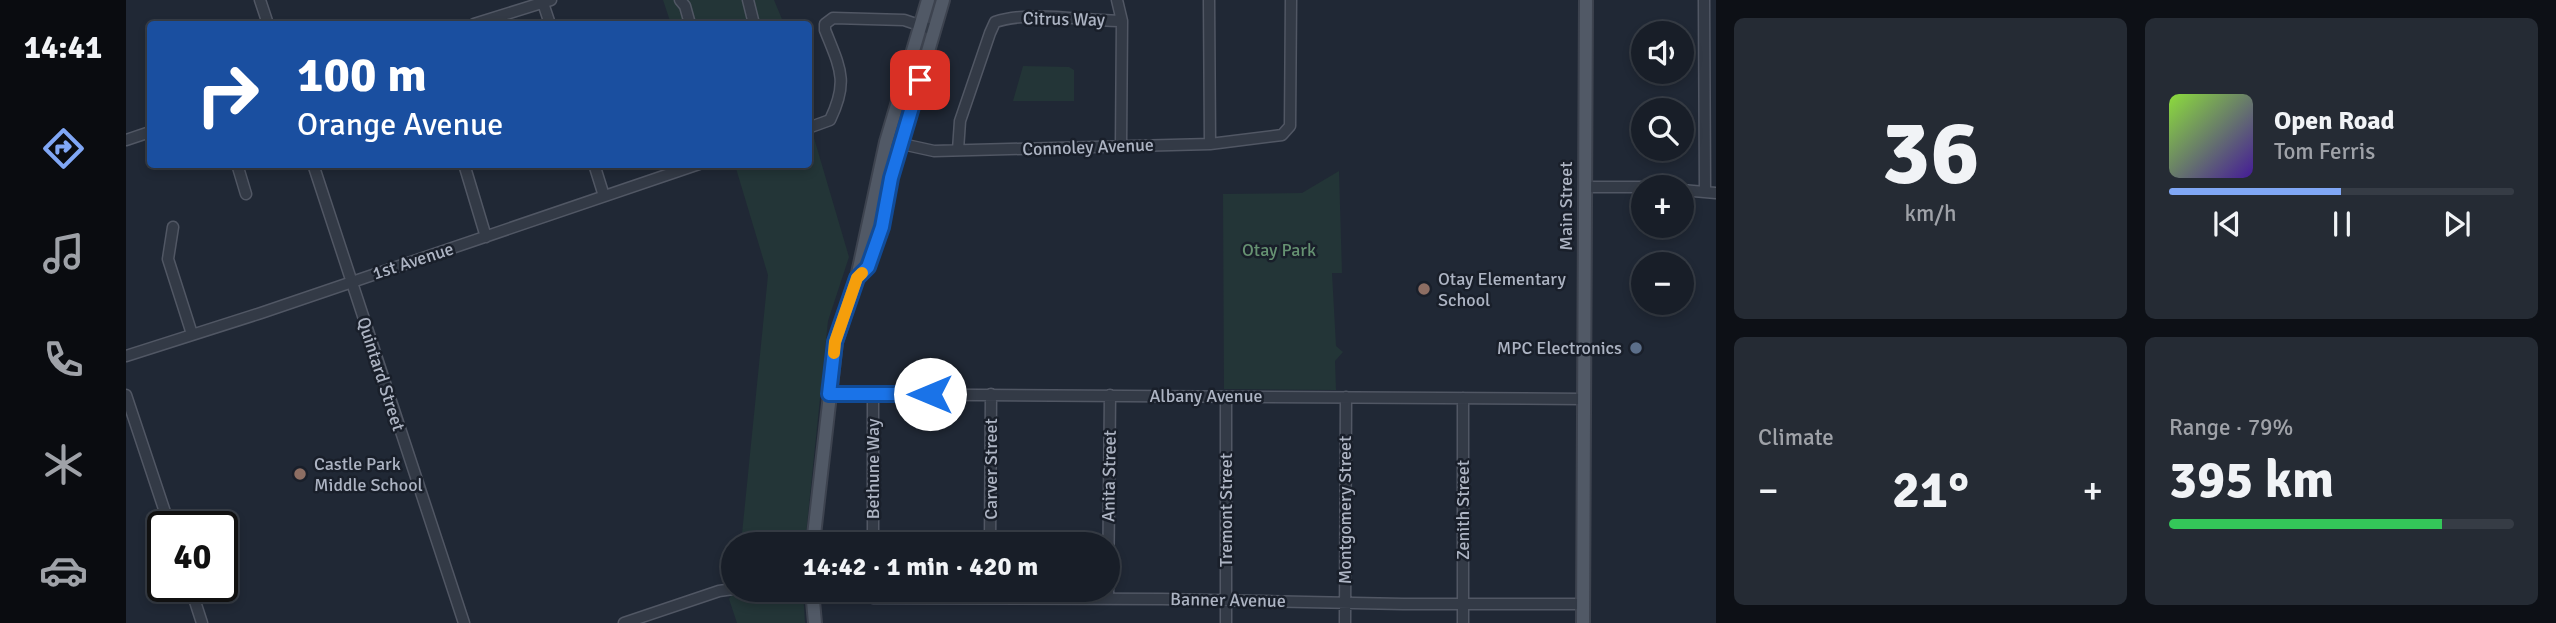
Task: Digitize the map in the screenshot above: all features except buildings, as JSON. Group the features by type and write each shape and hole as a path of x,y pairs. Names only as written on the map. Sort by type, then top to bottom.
{"main road":[{"path":"814,532 835,342 857,278 887,139 928,0"},
{"path":"857,278 868,267 882,227 891,178 943,0"},
{"name":"Main Street","path":"1583,623 1586,0"},
{"path":"887,139 902,144"},
{"path":"813,602 815,623"}],"street":[{"path":"260,0 267,21"},
{"path":"680,0 685,6 689,21"},
{"path":"748,0 753,21"},
{"path":"1117,0 1122,21 1122,146"},
{"path":"1209,0 1210,144"},
{"name":"Connoley Avenue","path":"902,144 934,151 1210,144 1276,136 1287,132 1290,126 1291,0"},
{"path":"1703,0 1704,192"},
{"path":"484,21 547,1 550,21"},
{"name":"Citrus Way","path":"958,150 960,121 995,22 1032,17 1122,21"},
{"path":"812,127 830,120 839,104 841,73 825,24 833,18 904,20 934,30"},
{"path":"127,137 147,133"},
{"path":"238,168 246,194"},
{"name":"Quintard Street","path":"314,168 464,623"},
{"path":"465,168 486,237"},
{"path":"595,168 604,197"},
{"name":"1st Avenue","path":"126,356 687,168"},
{"path":"1584,187 1631,187"},
{"path":"1694,191 1716,193"},
{"path":"173,226 168,259 192,334"},
{"name":"Albany Avenue","path":"829,394 1583,399"},
{"name":"Bethune Way","path":"873,394 873,532"},
{"name":"Carver Street","path":"990,532 991,394"},
{"path":"126,395 165,511"},
{"name":"Anita Street","path":"1109,532 1110,395"},
{"name":"Tremont Street","path":"1226,397 1226,623"},
{"name":"Montgomery Street","path":"1345,623 1346,397"},
{"name":"Zenith Street","path":"1463,398 1463,623"},
{"path":"624,623 721,591"},
{"name":"Banner Avenue","path":"1120,599 1583,604"},
{"path":"195,602 202,623"}],"green space":[{"path":"663,0 774,0 783,21 670,21"},
{"path":"1023,66 1069,67 1074,70 1074,101 1013,101"},
{"path":"812,131 849,257 828,321 806,532 742,532 768,275 736,168 812,168"},
{"name":"Otay Park","path":"1339,171 1342,273 1332,273 1336,346 1343,352 1335,361 1336,390 1224,389 1223,194 1302,193"},
{"path":"730,602 804,602 805,623 737,623"}],"slow traffic":[{"path":"834,353 835,342 857,278 862,273"}],"place":[{"name":"Otay Elementary School","path":"1424,289"},
{"name":"MPC Electronics","path":"1636,348"},
{"name":"Castle Park Middle School","path":"300,474"}],"route":[{"path":"920,80 891,178 882,227 868,267 857,278 835,342 829,394 930,394"}]}
